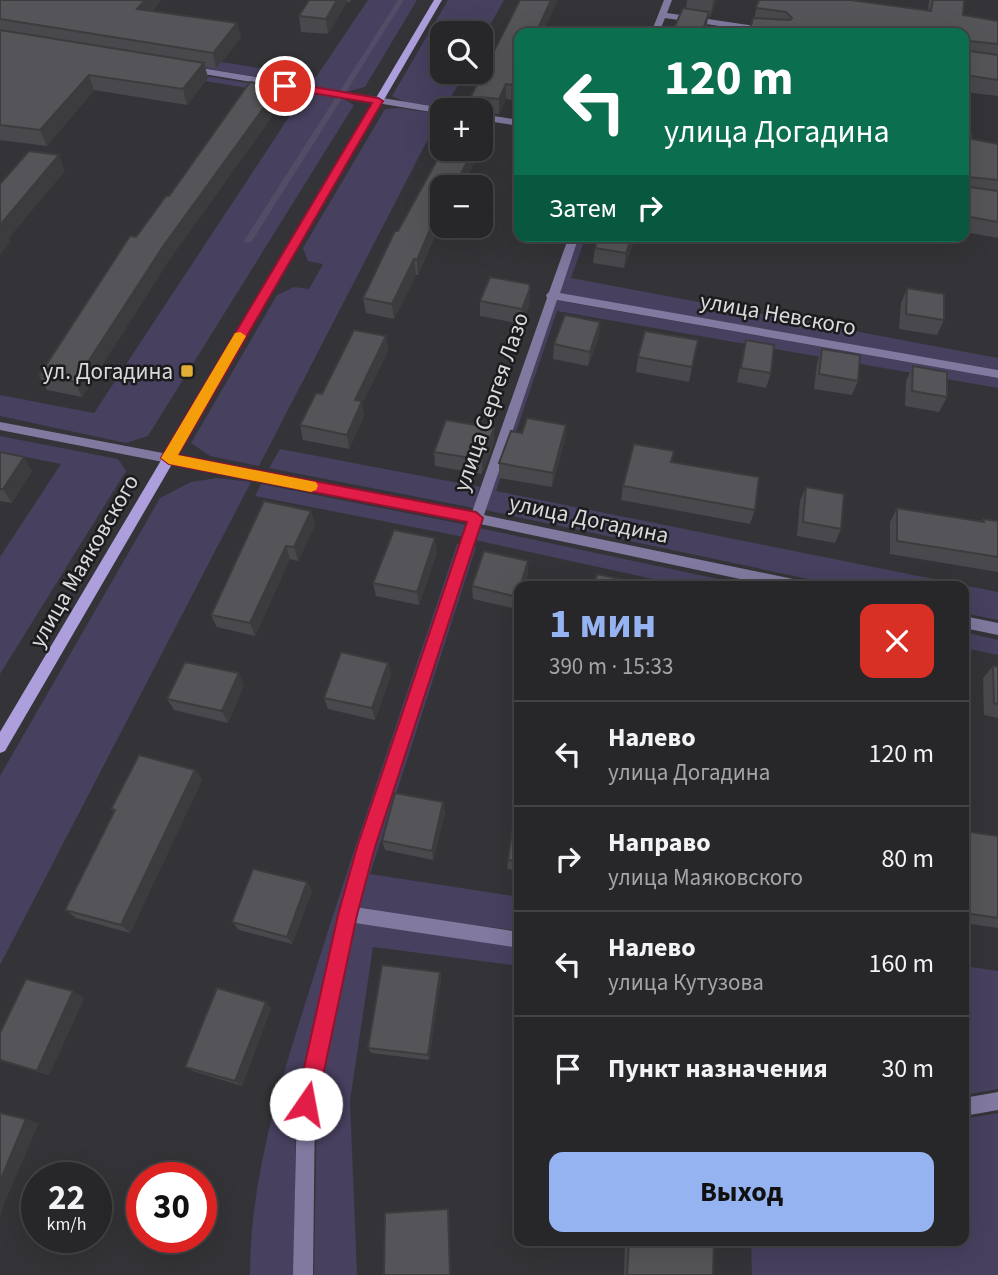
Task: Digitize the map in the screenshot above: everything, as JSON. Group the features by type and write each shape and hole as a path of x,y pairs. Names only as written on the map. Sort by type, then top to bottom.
{"main road":[{"name":"улица Маяковского","path":"0,746 438,0"}],"street":[{"path":"656,28 668,0"},
{"path":"662,15 749,28"},
{"path":"175,67 430,109"},
{"path":"493,119 514,122"},
{"name":"улица Сергея Лазо","path":"303,1275 306,1104 348,915 366,847 551,295 572,242"},
{"name":"улица Невского","path":"551,295 998,374"},
{"name":"улица Догадина","path":"0,426 476,518 774,581"},
{"path":"969,623 998,629"},
{"path":"348,915 514,939"},
{"path":"969,1106 998,1101"}],"shaded area":[{"path":"368,0 417,0 365,87 346,92 0,33 0,27 316,77"},
{"path":"448,0 504,0 492,21 436,21"},
{"path":"430,31 430,84 458,84 451,98 430,98 430,106 405,102 392,96"},
{"path":"0,43 342,98 354,105 148,436 126,443 0,416 0,395 94,413 302,97 0,47"},
{"path":"385,109 430,112 430,135 259,466 210,456 191,443 277,295 294,287 309,289 323,264 308,261 303,248"},
{"path":"577,242 584,242 571,278 998,358 998,370 558,293"},
{"path":"555,300 998,378 998,388 557,311 496,491 943,581 818,581 485,510"},
{"path":"0,436 118,459 126,471 0,674 0,557 61,464 0,452"},
{"path":"280,449 480,487 474,508 269,468"},
{"path":"217,478 251,482 0,965 0,776 160,498 191,482"},
{"path":"261,484 467,525 464,537 255,496"},
{"path":"479,528 728,581 662,581 475,540"},
{"path":"457,544 461,544 341,912 296,1103 294,1275 250,1275 256,1193 284,1074 320,956"},
{"path":"473,547 476,547 370,874 514,896 514,930 358,910"},
{"path":"969,586 998,592 998,620 969,614"},
{"path":"969,633 998,640 998,655 969,649"},
{"path":"355,923 514,946 514,965 373,947 350,1101 357,1275 314,1275 317,1104"},
{"path":"969,967 998,971 998,1089 969,1094"},
{"path":"998,1113 998,1275 752,1275 751,1246 969,1246 969,1118"}],"building":[{"path":"0,0 145,0 137,9 237,23 213,53 0,19"},
{"path":"309,0 337,0 326,19 299,16"},
{"path":"520,0 551,0 538,28 514,28 512,85 506,84 499,99 470,98 477,84 493,84 493,53"},
{"path":"759,0 850,0 931,11 933,0 964,0 963,15 998,21 998,44 969,41 969,28 750,28 753,18 792,18 786,12 756,8"},
{"path":"683,8 709,12 704,28 674,28"},
{"path":"0,30 204,63 183,89 89,75 40,130 0,125"},
{"path":"969,46 970,51 998,55 998,80 969,76"},
{"path":"250,82 278,87 164,245 75,382 39,376 130,236 136,237 166,196 169,196"},
{"path":"969,135 972,135 972,139 998,144 998,180 969,177"},
{"path":"29,151 59,155 0,225 0,184"},
{"path":"436,161 468,161 460,175 430,175 430,229 417,260 414,259 392,304 363,298 395,231 398,231"},
{"path":"969,177 970,187 998,191 998,222 969,217"},
{"path":"597,242 630,242 626,253 595,248"},
{"path":"490,277 529,284 522,309 480,301"},
{"path":"907,288 944,294 944,320 906,314"},
{"path":"565,315 600,322 590,352 554,344"},
{"path":"354,330 386,336 355,400 362,401 347,435 300,425 316,393 322,394"},
{"path":"645,331 698,340 692,367 638,357"},
{"path":"746,340 774,345 771,373 741,368"},
{"path":"822,349 860,355 858,381 819,374"},
{"path":"913,366 947,372 947,397 912,391"},
{"path":"527,418 566,425 553,473 499,463 511,431 522,433"},
{"path":"446,420 494,428 482,460 434,452"},
{"path":"634,444 674,451 671,462 759,477 755,510 623,486"},
{"path":"0,452 24,457 3,489 0,489"},
{"path":"806,487 844,494 841,529 803,522"},
{"path":"264,501 311,511 294,547 286,546 250,623 211,615"},
{"path":"897,508 984,522 983,519 998,521 998,557 897,541"},
{"path":"394,530 435,538 417,592 373,583"},
{"path":"484,551 528,561 522,581 514,581 514,596 472,586"},
{"path":"597,574 629,581 595,581"},
{"path":"341,652 388,663 372,708 324,698"},
{"path":"185,662 239,673 222,711 167,699"},
{"path":"993,666 998,667 998,704 994,703"},
{"path":"139,755 195,770 121,925 65,910 115,810 111,809"},
{"path":"395,793 443,802 432,851 382,841"},
{"path":"514,818 514,861 508,860"},
{"path":"969,832 998,836 998,918 969,914"},
{"path":"253,869 307,882 287,937 232,922"},
{"path":"382,965 440,972 428,1055 368,1048"},
{"path":"26,979 73,991 37,1071 0,1060 0,1033"},
{"path":"217,988 266,1002 235,1081 185,1067"},
{"path":"0,1113 26,1119 0,1181"},
{"path":"448,1209 450,1275 384,1275 385,1213"},
{"path":"629,1246 714,1246 713,1275 627,1275"}],"waterway":[{"path":"248,241 401,0"}],"slow traffic":[{"path":"240,336 169,458 311,486"}],"place":[{"name":"ул. Догадина","path":"187,371"}],"route":[{"path":"285,86 378,101 169,458 476,518 366,847 306,1104"}]}
